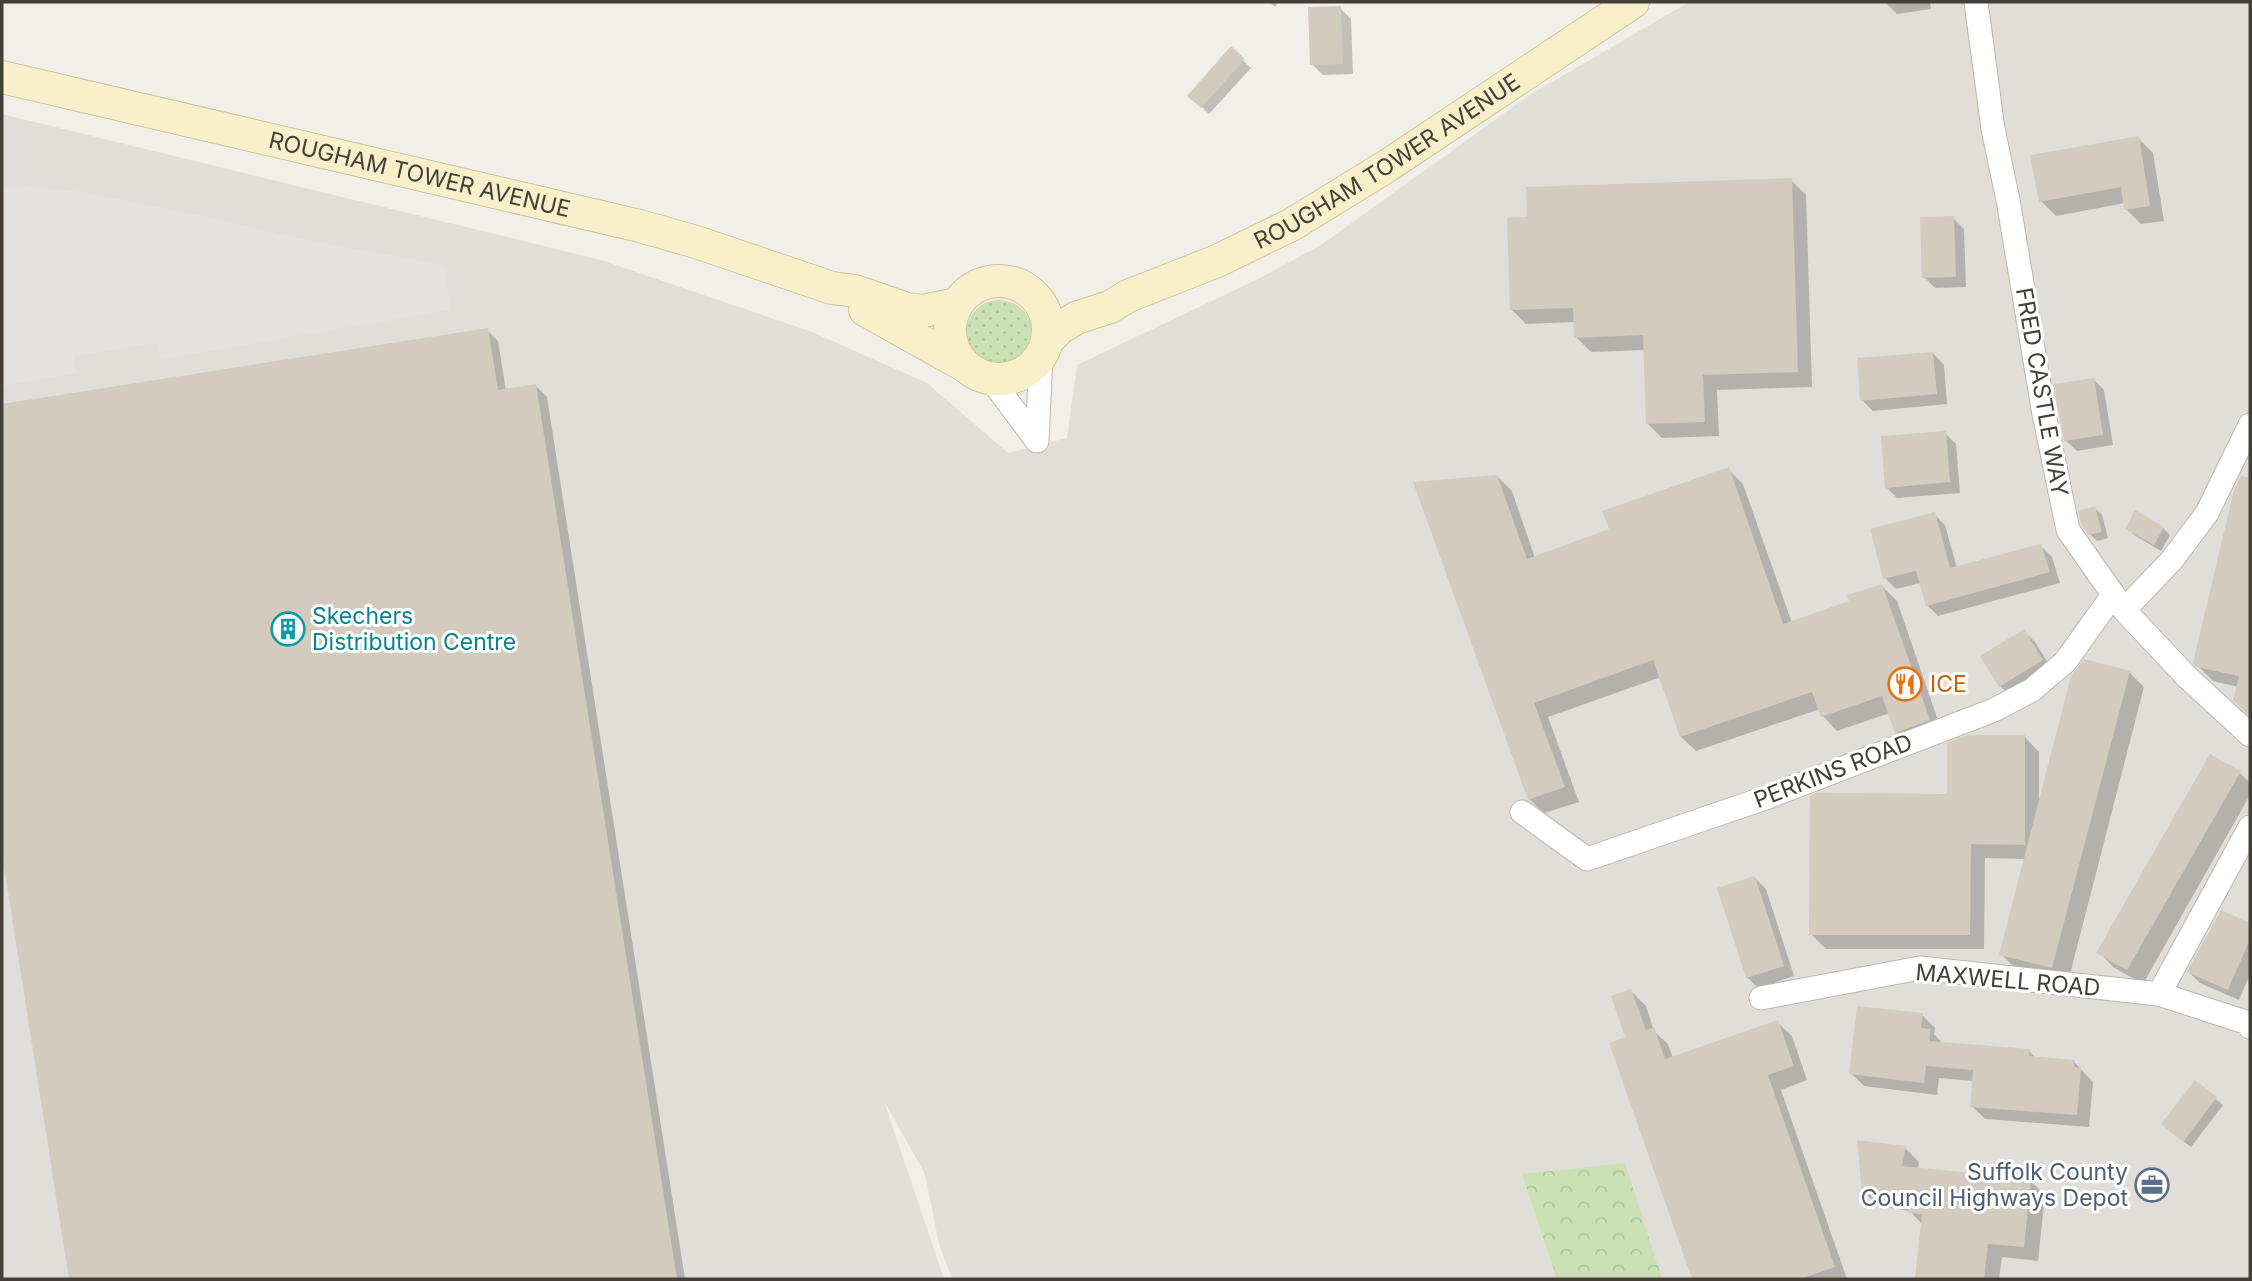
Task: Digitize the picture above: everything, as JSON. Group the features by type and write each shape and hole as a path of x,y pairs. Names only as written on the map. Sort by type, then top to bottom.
{"street":[{"name":"ROUGHAM TOWER AVENUE","path":"1044,349 1060,328 1076,318 1110,307 1128,296 1217,261 1291,225 1387,166 1633,2"},
{"name":"FRED CASTLE WAY","path":"1976,2 2002,177 2044,414 2068,530 2119,603 2187,677 2250,735"},
{"name":"ROUGHAM TOWER AVENUE","path":"2,77 640,226 832,288 856,291 907,309 923,311 957,304"},
{"path":"1004,281 1030,291 1039,301 1046,313 1049,327 1044,349 1037,441 979,373 959,358 950,331 957,304 977,286 1004,281"},
{"name":"ROUGHAM TOWER AVENUE","path":"832,288 853,304 979,373"},
{"name":"ROUGHAM TOWER AVENUE","path":"1030,291 1055,299 1100,295 1128,296"},
{"path":"979,373 1004,379 1019,375 1032,367 1044,349"},
{"path":"2119,603 2171,561 2207,513 2250,425"},
{"name":"PERKINS ROAD","path":"1522,812 1587,859 1768,797 1994,710 2032,690 2065,662 2119,603"},
{"path":"2159,994 2250,827"},
{"name":"MAXWELL ROAD","path":"1761,998 1920,968 2159,994 2245,1022 2250,1027"}],"shaded area":[{"path":"1689,2 2250,2 2250,1279 952,1279 939,1244 925,1174 884,1101 944,1279 2,1279 2,114 601,260 812,332 927,383 1008,453 1067,438 1077,365 1258,279 1321,245 1528,96"},
{"path":"31,187 83,192 306,240 444,265 451,310 161,359 157,343 74,356 77,373 2,386 2,188"}],"green space":[{"path":"993,300 1005,300 1017,305 1027,315 1032,333 1030,346 1017,361 1005,366 993,366 981,361 971,351 966,339 966,327 971,315 981,305"},
{"path":"1625,1163 1662,1279 1557,1279 1522,1174"}],"building":[{"path":"1341,6 1343,64 1310,65 1308,7"},
{"path":"1231,46 1245,59 1201,108 1187,96"},
{"path":"2139,136 2150,206 2124,210 2121,187 2039,202 2030,155"},
{"path":"1792,178 1798,372 1703,375 1705,422 1646,424 1643,335 1574,338 1573,308 1510,310 1507,218 1527,217 1526,187"},
{"path":"1954,216 1956,277 1922,278 1920,217"},
{"name":"Skechers Distribution Centre","path":"488,328 498,390 536,384 677,1279 69,1279 2,854 2,404"},
{"path":"1933,352 1937,394 1860,401 1857,358"},
{"path":"2094,378 2103,435 2064,441 2053,384"},
{"path":"1946,431 1950,482 1885,488 1881,436"},
{"path":"1729,467 1783,624 1849,601 1847,595 1882,584 1930,720 1895,733 1882,696 1821,717 1812,692 1680,737 1653,660 1534,703 1565,787 1528,800 1413,482 1497,475 1527,559 1609,529 1602,511"},
{"path":"2241,476 2250,478 2250,714 2233,700 2239,676 2197,667 2193,663 2234,490"},
{"path":"2095,506 2102,532 2089,535 2081,524 2078,511"},
{"path":"2135,510 2164,527 2154,545 2125,529"},
{"path":"1935,512 1950,568 2041,544 2050,572 1926,606 1916,571 1883,579 1870,529"},
{"path":"2024,629 2043,660 1999,687 1980,656"},
{"path":"2084,659 2130,671 2052,968 1999,955 2071,676"},
{"path":"1968,735 2025,735 2025,845 1971,844 1970,935 1809,935 1810,796 1817,793 1947,794 1947,743"},
{"path":"2210,754 2241,771 2127,970 2096,953"},
{"path":"1755,876 1784,966 1746,978 1717,888"},
{"path":"2221,910 2250,923 2250,939 2228,990 2187,972"},
{"path":"1631,989 1646,1030 1654,1027 1665,1059 1778,1020 1794,1066 1768,1075 1835,1267 1800,1279 1692,1279 1609,1043 1625,1037 1611,996"},
{"path":"1857,1006 1923,1013 1921,1028 1931,1029 1929,1041 2030,1049 2029,1056 2075,1060 2074,1067 2081,1068 2077,1115 1970,1107 1973,1070 1926,1066 1924,1083 1849,1074"},
{"path":"2195,1080 2217,1097 2183,1142 2161,1124"},
{"path":"1857,1140 1906,1146 1902,1166 2031,1179 2024,1247 1988,1244 1984,1279 1915,1279 1922,1214 1908,1213 1910,1200 1862,1193"}],"place":[{"name":"Skechers Distribution Centre","path":"288,629"},
{"name":"ICE","path":"1905,684"},
{"name":"Suffolk County Council Highways Depot","path":"2152,1185"}]}
